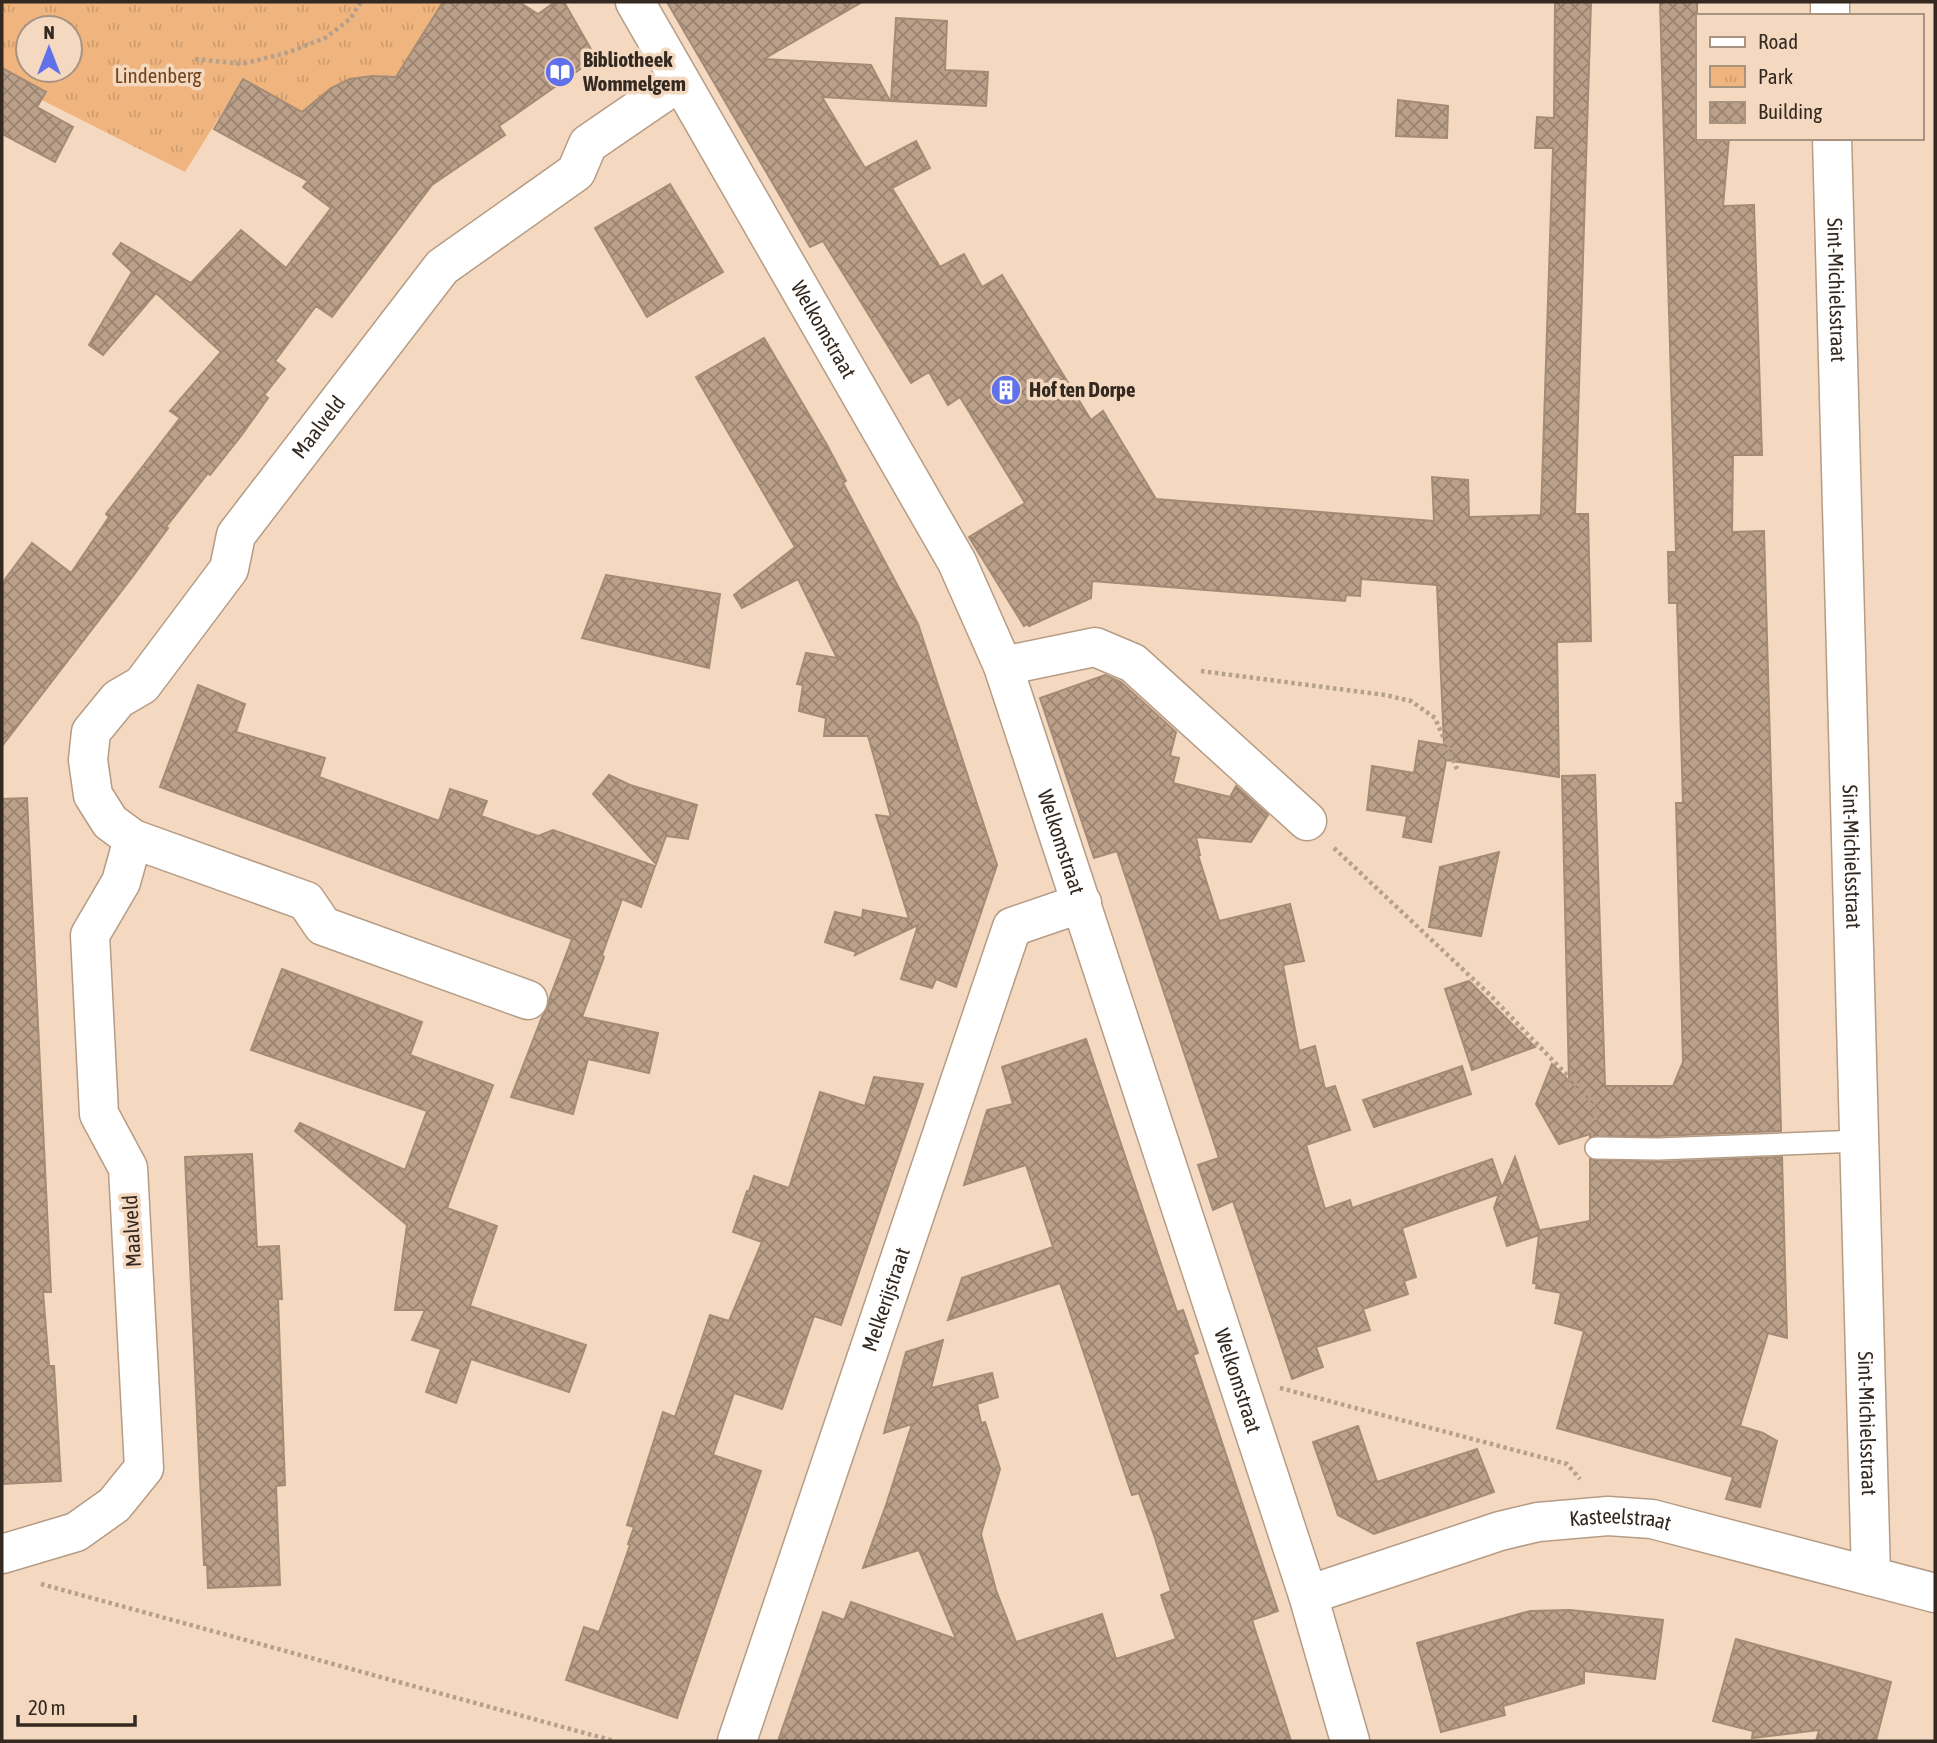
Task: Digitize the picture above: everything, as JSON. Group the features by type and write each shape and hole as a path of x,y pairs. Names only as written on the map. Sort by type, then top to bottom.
{"street":[{"name":"Welkomstraat","path":"635,2 957,562 1003,666 1308,1595 1350,1741"},
{"name":"Maalveld","path":"528,1000 323,926 306,901 133,839 110,822 93,795 88,760 91,732 118,699 142,685 229,569 236,535 442,267 576,172 589,144 680,81"},
{"name":"Sint-Michielsstraat","path":"1832,140 1871,1576"},
{"path":"1003,666 1095,647 1133,663 1307,821"},
{"name":"Maalveld","path":"2,1554 76,1532 114,1505 144,1468 128,1168 99,1114 90,934 121,882 133,839"},
{"name":"Melkerijstraat","path":"737,1741 1012,927 1082,903"},
{"name":"Kasteelstraat","path":"1308,1595 1500,1531 1538,1522 1608,1516 1652,1519 1935,1593"}],"lane":[{"path":"1595,1149 1859,1141"}],"path":[{"path":"195,59 243,64 286,53 325,38 350,19 361,2"},
{"path":"1196,671 1385,695 1411,701 1435,718 1457,769"},
{"path":"1307,821 1489,994 1590,1099 1594,1107 1595,1149"},
{"path":"1237,1376 1567,1464 1608,1516"},
{"path":"28,1581 614,1741"}],"green space":[{"name":"Lindenberg","path":"2,2 443,2 396,77 368,76 345,81 325,93 307,115 243,79 185,172 2,80"}],"building":[{"path":"443,2 519,2 538,14 555,2 564,2 596,58 499,126 505,135 432,185 332,317 316,306 275,361 285,369 264,395 268,398 241,436 166,527 168,528 133,576 2,746 3,582 32,543 71,573 109,517 106,514 180,418 170,411 221,352 156,293 103,355 89,345 132,272 113,254 121,243 191,283 241,230 286,268 331,208 303,187 308,181 214,129 243,79 302,112 331,88 350,79 396,77"},
{"path":"667,2 862,2 764,59 871,65 890,101 822,97 865,168 916,141 930,168 892,188 940,267 964,254 982,287 1002,275 1091,420 1103,411 1156,499 1434,521 1432,477 1468,480 1469,517 1541,515 1553,148 1535,148 1537,117 1554,118 1555,2 1591,2 1575,514 1588,514 1591,641 1557,642 1559,777 1446,760 1431,842 1403,837 1407,816 1367,810 1372,766 1414,773 1419,741 1444,745 1437,585 1361,579 1360,596 1346,595 1345,601 1092,581 1091,598 1024,626 969,537 1025,503 960,397 948,405 929,372 911,383 823,241 810,247"},
{"path":"1660,2 1697,2 1696,140 1729,140 1723,206 1754,205 1762,455 1733,455 1732,532 1764,531 1781,1131 1658,1136 1590,1137 1590,1134 1559,1144 1536,1104 1552,1064 1569,1081 1562,776 1595,775 1605,1086 1673,1086 1683,1062 1676,803 1683,803 1677,603 1669,603 1668,552 1676,552"},
{"path":"896,18 947,21 945,70 988,72 986,106 891,101"},
{"path":"2,68 14,75 14,84 31,84 46,92 37,107 73,127 55,162 2,134"},
{"path":"1398,100 1448,106 1447,138 1396,136"},
{"path":"670,184 723,272 647,317 595,228"},
{"path":"764,338 827,445 846,481 843,483 918,624 997,865 956,987 936,979 932,988 901,979 918,925 855,955 856,952 825,942 835,912 862,918 863,910 909,919 876,815 891,817 868,736 824,736 826,718 799,711 803,685 797,684 806,653 837,658 798,579 742,608 734,595 795,547 696,377"},
{"path":"606,575 720,594 709,668 582,638"},
{"path":"1105,675 1121,682 1176,732 1170,756 1179,758 1173,783 1230,797 1236,786 1268,815 1251,842 1196,837 1198,855 1219,921 1290,904 1304,961 1283,965 1299,1051 1315,1046 1325,1089 1335,1086 1350,1130 1306,1145 1325,1209 1350,1200 1352,1208 1492,1159 1502,1188 1515,1157 1540,1232 1590,1221 1590,1159 1659,1162 1782,1157 1787,1338 1768,1333 1740,1426 1763,1433 1777,1441 1760,1507 1726,1499 1733,1477 1557,1428 1584,1331 1555,1323 1561,1293 1536,1288 1537,1284 1533,1283 1539,1235 1507,1246 1494,1208 1499,1194 1402,1228 1416,1277 1404,1281 1408,1294 1363,1309 1370,1330 1316,1347 1323,1367 1292,1379 1233,1201 1213,1210 1198,1165 1219,1158 1117,851 1094,858 1040,698"},
{"path":"198,685 245,704 236,732 325,758 319,777 439,821 450,789 487,801 481,816 538,836 553,830 655,866 641,907 622,899 582,1017 658,1033 649,1073 588,1059 573,1114 511,1097 548,1008 572,939 160,787"},
{"path":"609,775 630,785 697,805 688,839 666,836 656,864 593,794"},
{"path":"27,798 51,1292 43,1292 49,1366 54,1366 61,1481 2,1484 2,799"},
{"path":"1499,852 1481,936 1429,927 1440,867"},
{"path":"282,969 422,1022 410,1055 493,1085 447,1208 497,1226 470,1306 586,1345 569,1392 471,1359 456,1403 426,1392 441,1349 412,1340 425,1310 395,1310 407,1225 295,1131 300,1123 405,1170 427,1111 251,1050"},
{"path":"1469,981 1535,1047 1472,1070 1445,989"},
{"path":"1086,1039 1177,1312 1183,1310 1198,1353 1193,1355 1278,1611 1252,1620 1291,1741 778,1741 823,1612 844,1620 851,1602 956,1639 919,1550 863,1568 912,1424 884,1433 906,1352 943,1340 931,1388 992,1373 998,1397 977,1404 981,1423 985,1422 1000,1469 981,1534 996,1590 1016,1642 1102,1614 1116,1659 1176,1639 1161,1595 1171,1591 1155,1538 1139,1493 1132,1495 1060,1283 948,1320 962,1278 1053,1247 1026,1165 964,1185 987,1110 1013,1104 1002,1067"},
{"path":"1462,1066 1471,1094 1374,1127 1363,1100"},
{"path":"874,1077 923,1084 841,1325 814,1316 782,1409 734,1393 713,1455 761,1471 677,1718 566,1680 584,1627 599,1632 604,1619 630,1545 628,1544 634,1527 627,1525 663,1412 675,1417 710,1315 729,1321 762,1242 733,1232 754,1176 789,1188 820,1092 865,1106"},
{"path":"252,1154 257,1247 279,1246 282,1299 278,1299 285,1485 276,1486 280,1585 208,1588 207,1565 204,1565 185,1157"},
{"path":"1358,1426 1377,1482 1477,1449 1494,1492 1374,1534 1338,1515 1313,1442"},
{"path":"1570,1610 1663,1620 1655,1679 1584,1671 1584,1683 1503,1706 1505,1715 1441,1732 1417,1643 1530,1611"},
{"path":"1736,1639 1891,1682 1876,1741 1816,1741 1819,1730 1752,1738 1753,1731 1713,1721"}],"place":[{"name":"Bibliotheek Wommelgem","path":"560,72"},
{"name":"Hof ten Dorpe","path":"1006,390"}]}
